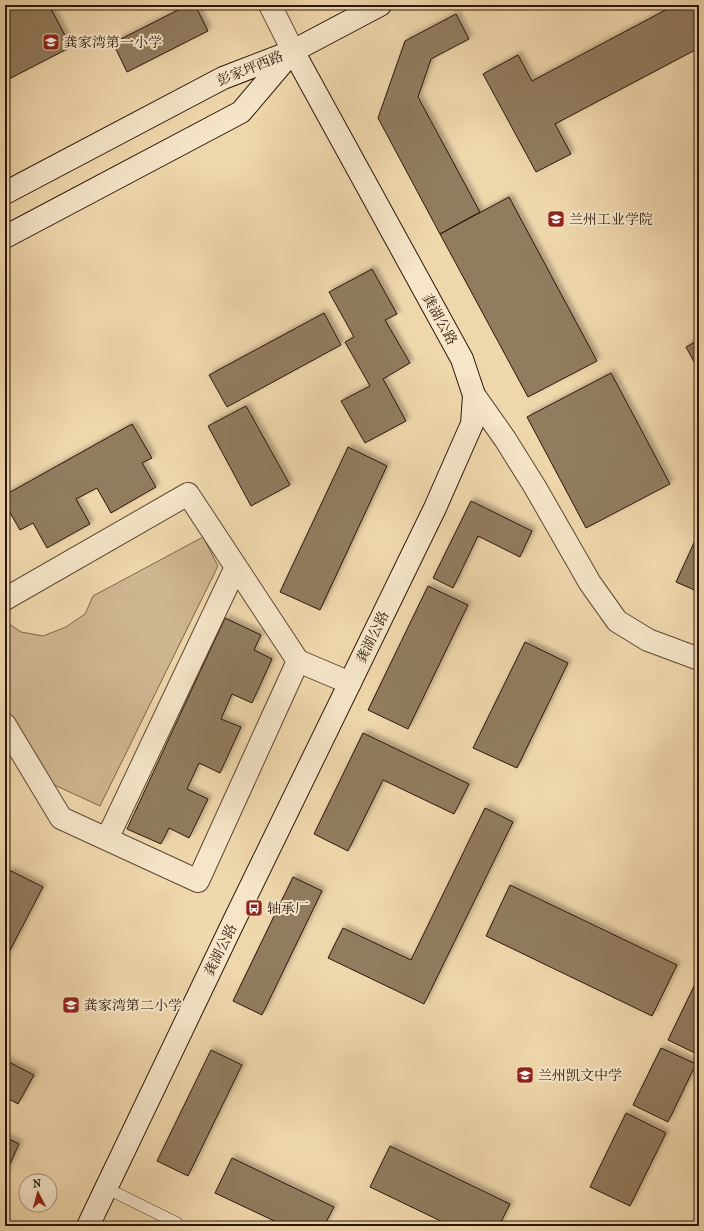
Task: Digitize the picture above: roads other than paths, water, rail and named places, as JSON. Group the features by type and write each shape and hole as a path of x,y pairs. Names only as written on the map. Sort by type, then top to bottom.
{"main road":[{"name":"龚湖公路","path":"88,1226 435,508 472,424 474,395 462,359 293,51 270,5"},
{"path":"293,51 380,5"},
{"name":"彭家坪西路","path":"5,192 224,78 293,51"},
{"name":"彭家坪西路","path":"5,238 241,112 293,51"},
{"path":"474,395 505,439 535,487 590,583 617,621 648,640 699,659"},
{"path":"5,599 188,494 298,661 350,683"},
{"path":"107,839 236,567"},
{"path":"5,725 61,818 198,881 298,661"}],"lane":[{"path":"106,1188 177,1223 179,1226"}],"place":[{"name":"龚家湾第一小学","path":"51,42"},
{"name":"兰州工业学院","path":"556,219"},
{"name":"轴承厂","path":"254,908"},
{"name":"龚家湾第二小学","path":"71,1005"},
{"name":"兰州凯文中学","path":"525,1075"}]}
